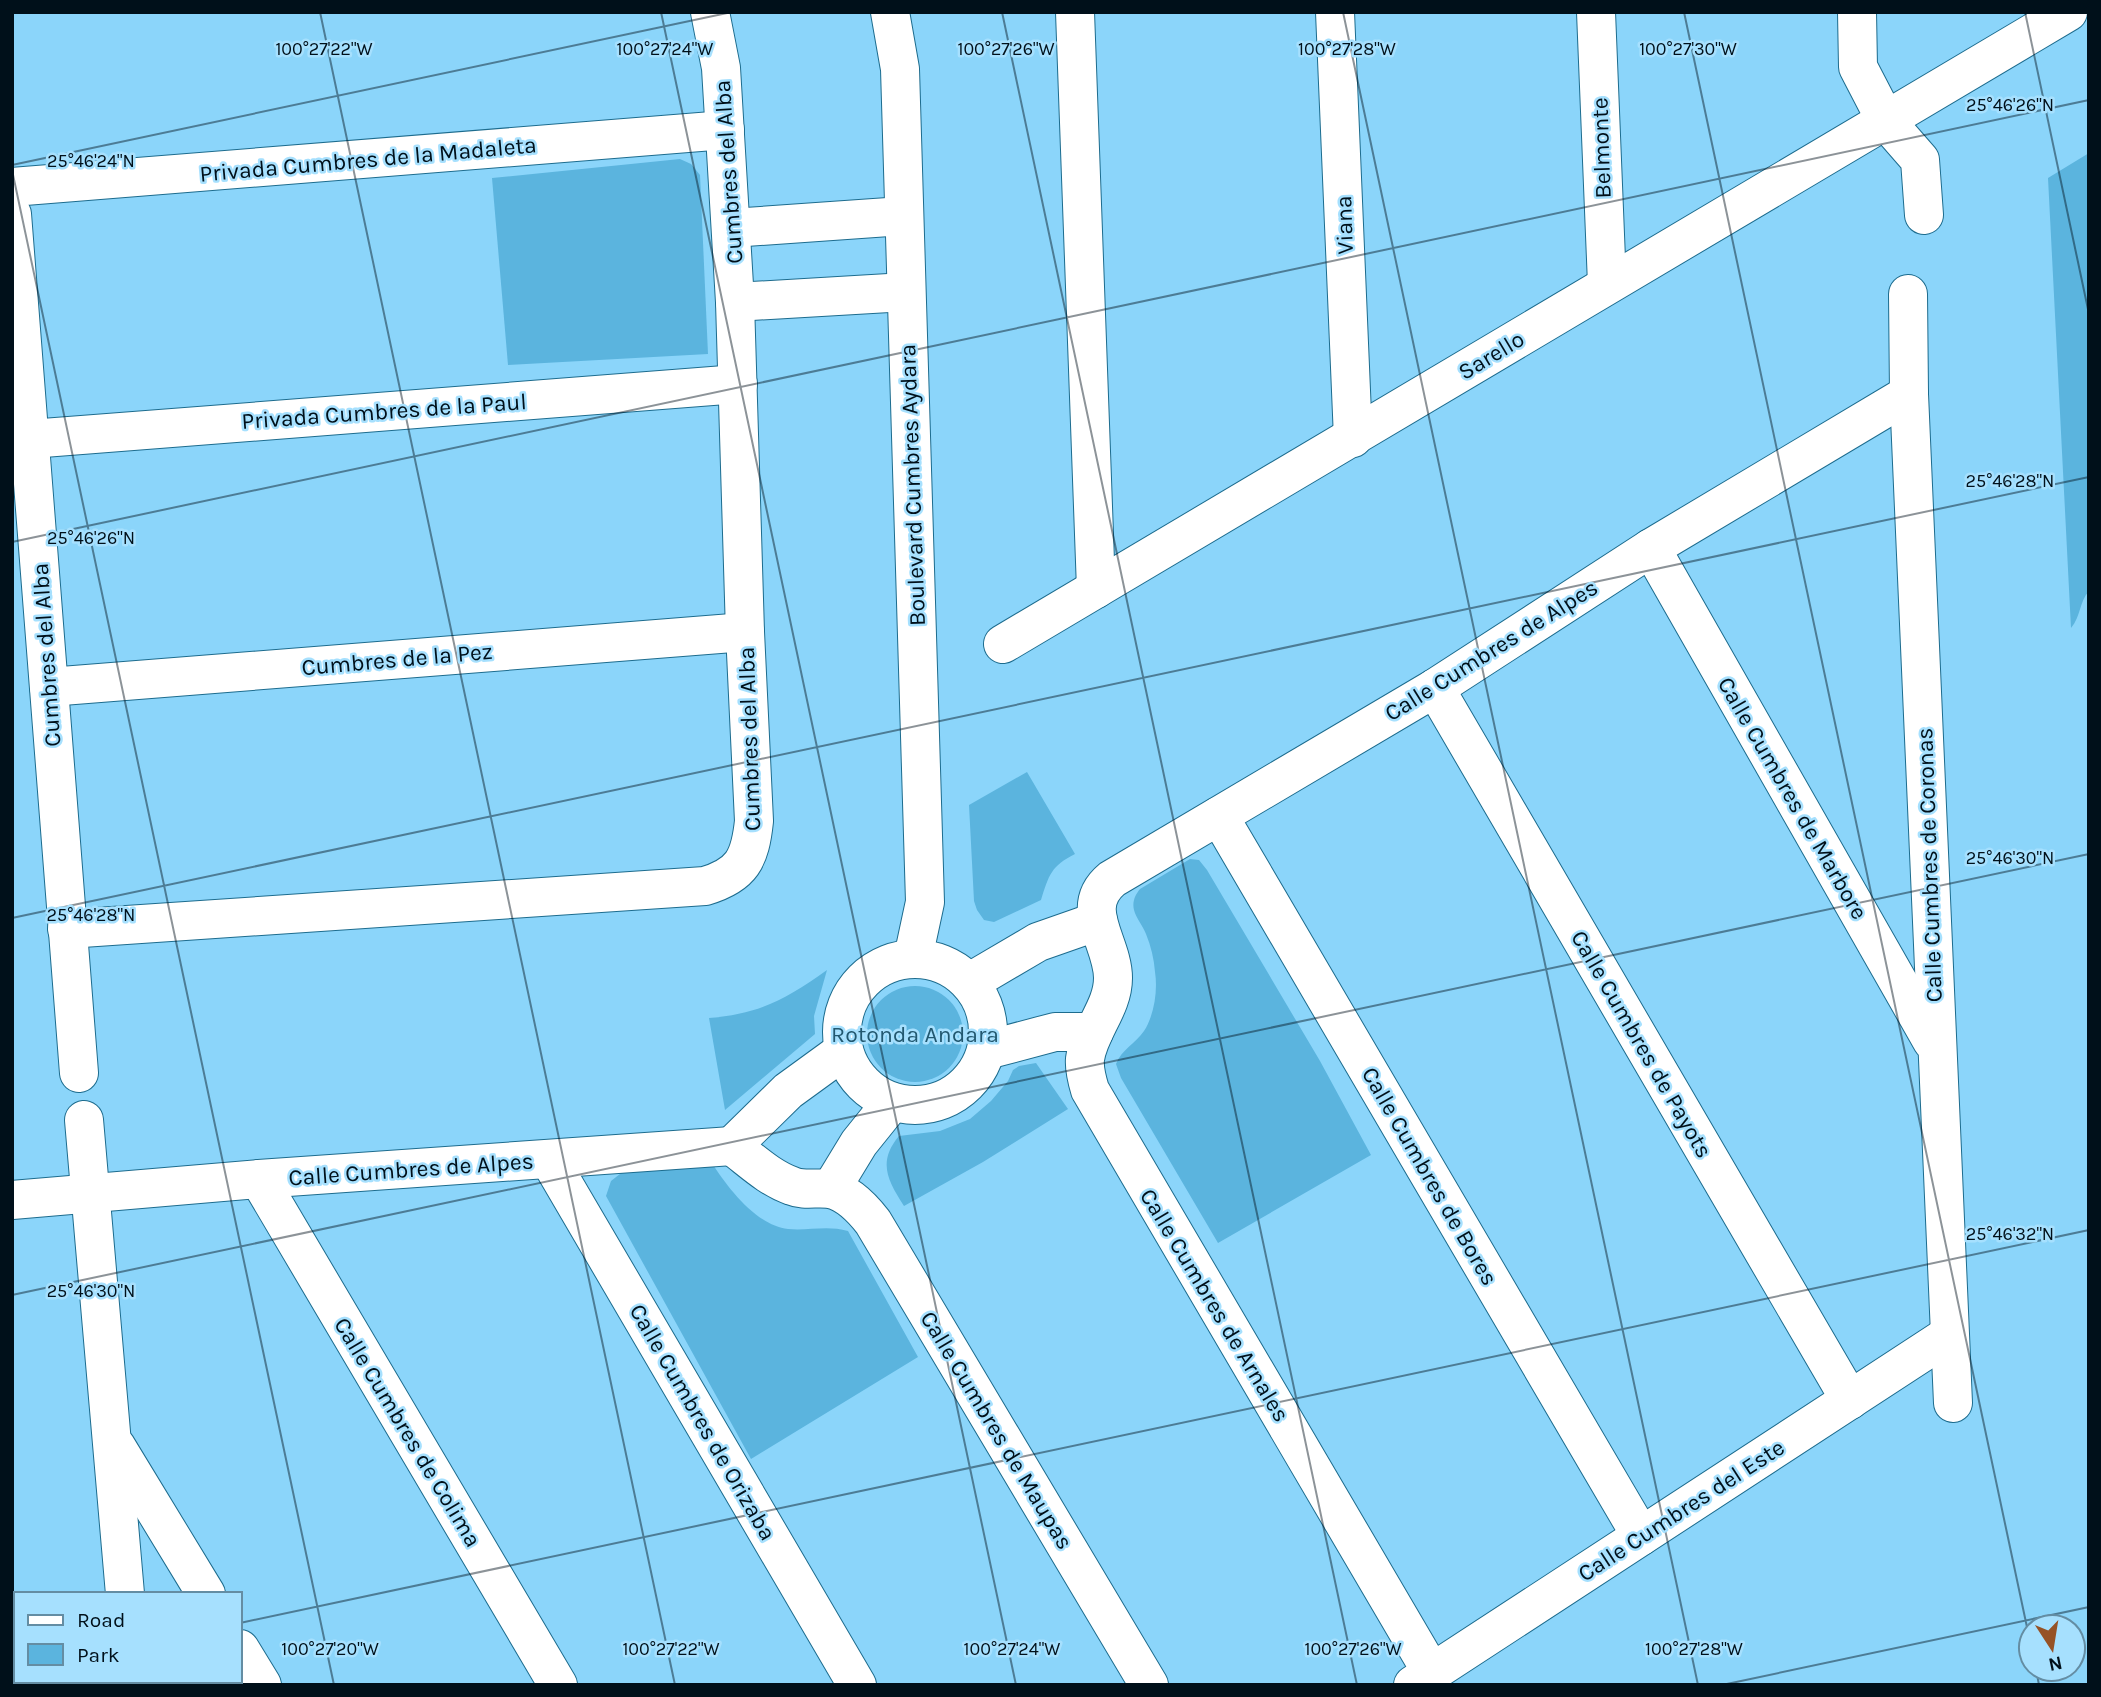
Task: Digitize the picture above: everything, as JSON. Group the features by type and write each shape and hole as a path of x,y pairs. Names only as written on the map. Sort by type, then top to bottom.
{"street":[{"name":"Cumbres del Alba","path":"66,929 705,886 735,873 746,860 752,842 754,821 745,632 736,302 721,68 710,12"},
{"name":"Boulevard Cumbres Aydara","path":"890,12 900,69 925,902 913,958"},
{"path":"1075,12 1096,590"},
{"name":"Viana","path":"1335,12 1353,438"},
{"name":"Belmonte","path":"1596,12 1607,284"},
{"path":"1857,12 1858,68 1886,121 1920,160 1924,215"},
{"name":"Sarello","path":"1003,644 2068,12"},
{"name":"Privada Cumbres de la Madaleta","path":"12,187 725,130"},
{"name":"Cumbres del Alba","path":"12,214 79,1073"},
{"path":"731,228 903,216"},
{"path":"736,302 906,292"},
{"name":"Calle Cumbres de Coronas","path":"1908,294 1909,394 1953,1403"},
{"name":"Privada Cumbres de la Paul","path":"30,439 738,384"},
{"name":"Calle Cumbres de Alpes","path":"1098,921 1096,902 1103,886 1435,688 1651,548 1909,394"},
{"name":"Calle Cumbres de Marbore","path":"1651,548 1936,1048"},
{"name":"Cumbres de la Pez","path":"49,687 745,632"},
{"name":"Calle Cumbres de Payots","path":"1435,688 1850,1400"},
{"name":"Calle Cumbres de Bores","path":"1219,816 1642,1536"},
{"path":"970,982 1038,942 1098,921"},
{"name":"Calle Cumbres de Arnales","path":"1098,921 1110,956 1113,976 1107,1007 1085,1058 1090,1090 1422,1679"},
{"path":"913,958 935,961 954,969 970,982 983,1003 989,1026 987,1050 977,1072 961,1089 940,1101 916,1106 892,1102 870,1090 853,1073 843,1051 841,1029 845,1007 856,988 872,972 891,962 913,958"},
{"path":"987,1050 1055,1032 1094,1032"},
{"path":"843,1051 788,1091 732,1146 789,1185 805,1189 831,1189 859,1143 892,1102"},
{"path":"84,1120 125,1592"},
{"name":"Calle Cumbres de Alpes","path":"12,1200 259,1179 732,1146"},
{"name":"Calle Cumbres de Orizaba","path":"549,1159 857,1685"},
{"name":"Calle Cumbres de Colima","path":"259,1179 558,1685"},
{"name":"Calle Cumbres de Maupas","path":"831,1189 856,1204 873,1223 1149,1685"},
{"name":"Calle Cumbres del Este","path":"1422,1679 1949,1335"},
{"path":"112,1441 205,1592"},
{"path":"242,1652 262,1685"}],"green space":[{"path":"2089,153 2089,591 2071,628 2048,178"},
{"path":"680,159 691,164 700,175 708,354 508,365 492,178"},
{"path":"1027,772 1075,854 1052,872 1041,900 994,922 984,920 974,901 969,805"},
{"path":"1190,859 1199,860 1207,870 1320,1061 1371,1155 1218,1243 1121,1078 1116,1064 1144,1031 1153,1010 1155,995 1156,979 1152,953 1133,907 1134,899 1140,889"},
{"path":"827,970 814,1016 815,1034 725,1110 709,1018 758,1009 785,997"},
{"name":"Rotonda Andara","path":"915,986 933,990 949,1000 959,1016 963,1034 959,1052 949,1068 933,1078 915,1082 897,1078 881,1068 871,1052 867,1034 871,1016 881,1000 897,990"},
{"path":"1036,1063 1068,1109 983,1162 904,1206 887,1171 888,1154 899,1136 940,1131 970,1119 991,1101 1008,1081 1013,1070"},
{"path":"712,1163 734,1194 765,1221 788,1229 833,1228 848,1231 918,1357 751,1459 606,1196 611,1181 625,1170"}]}
